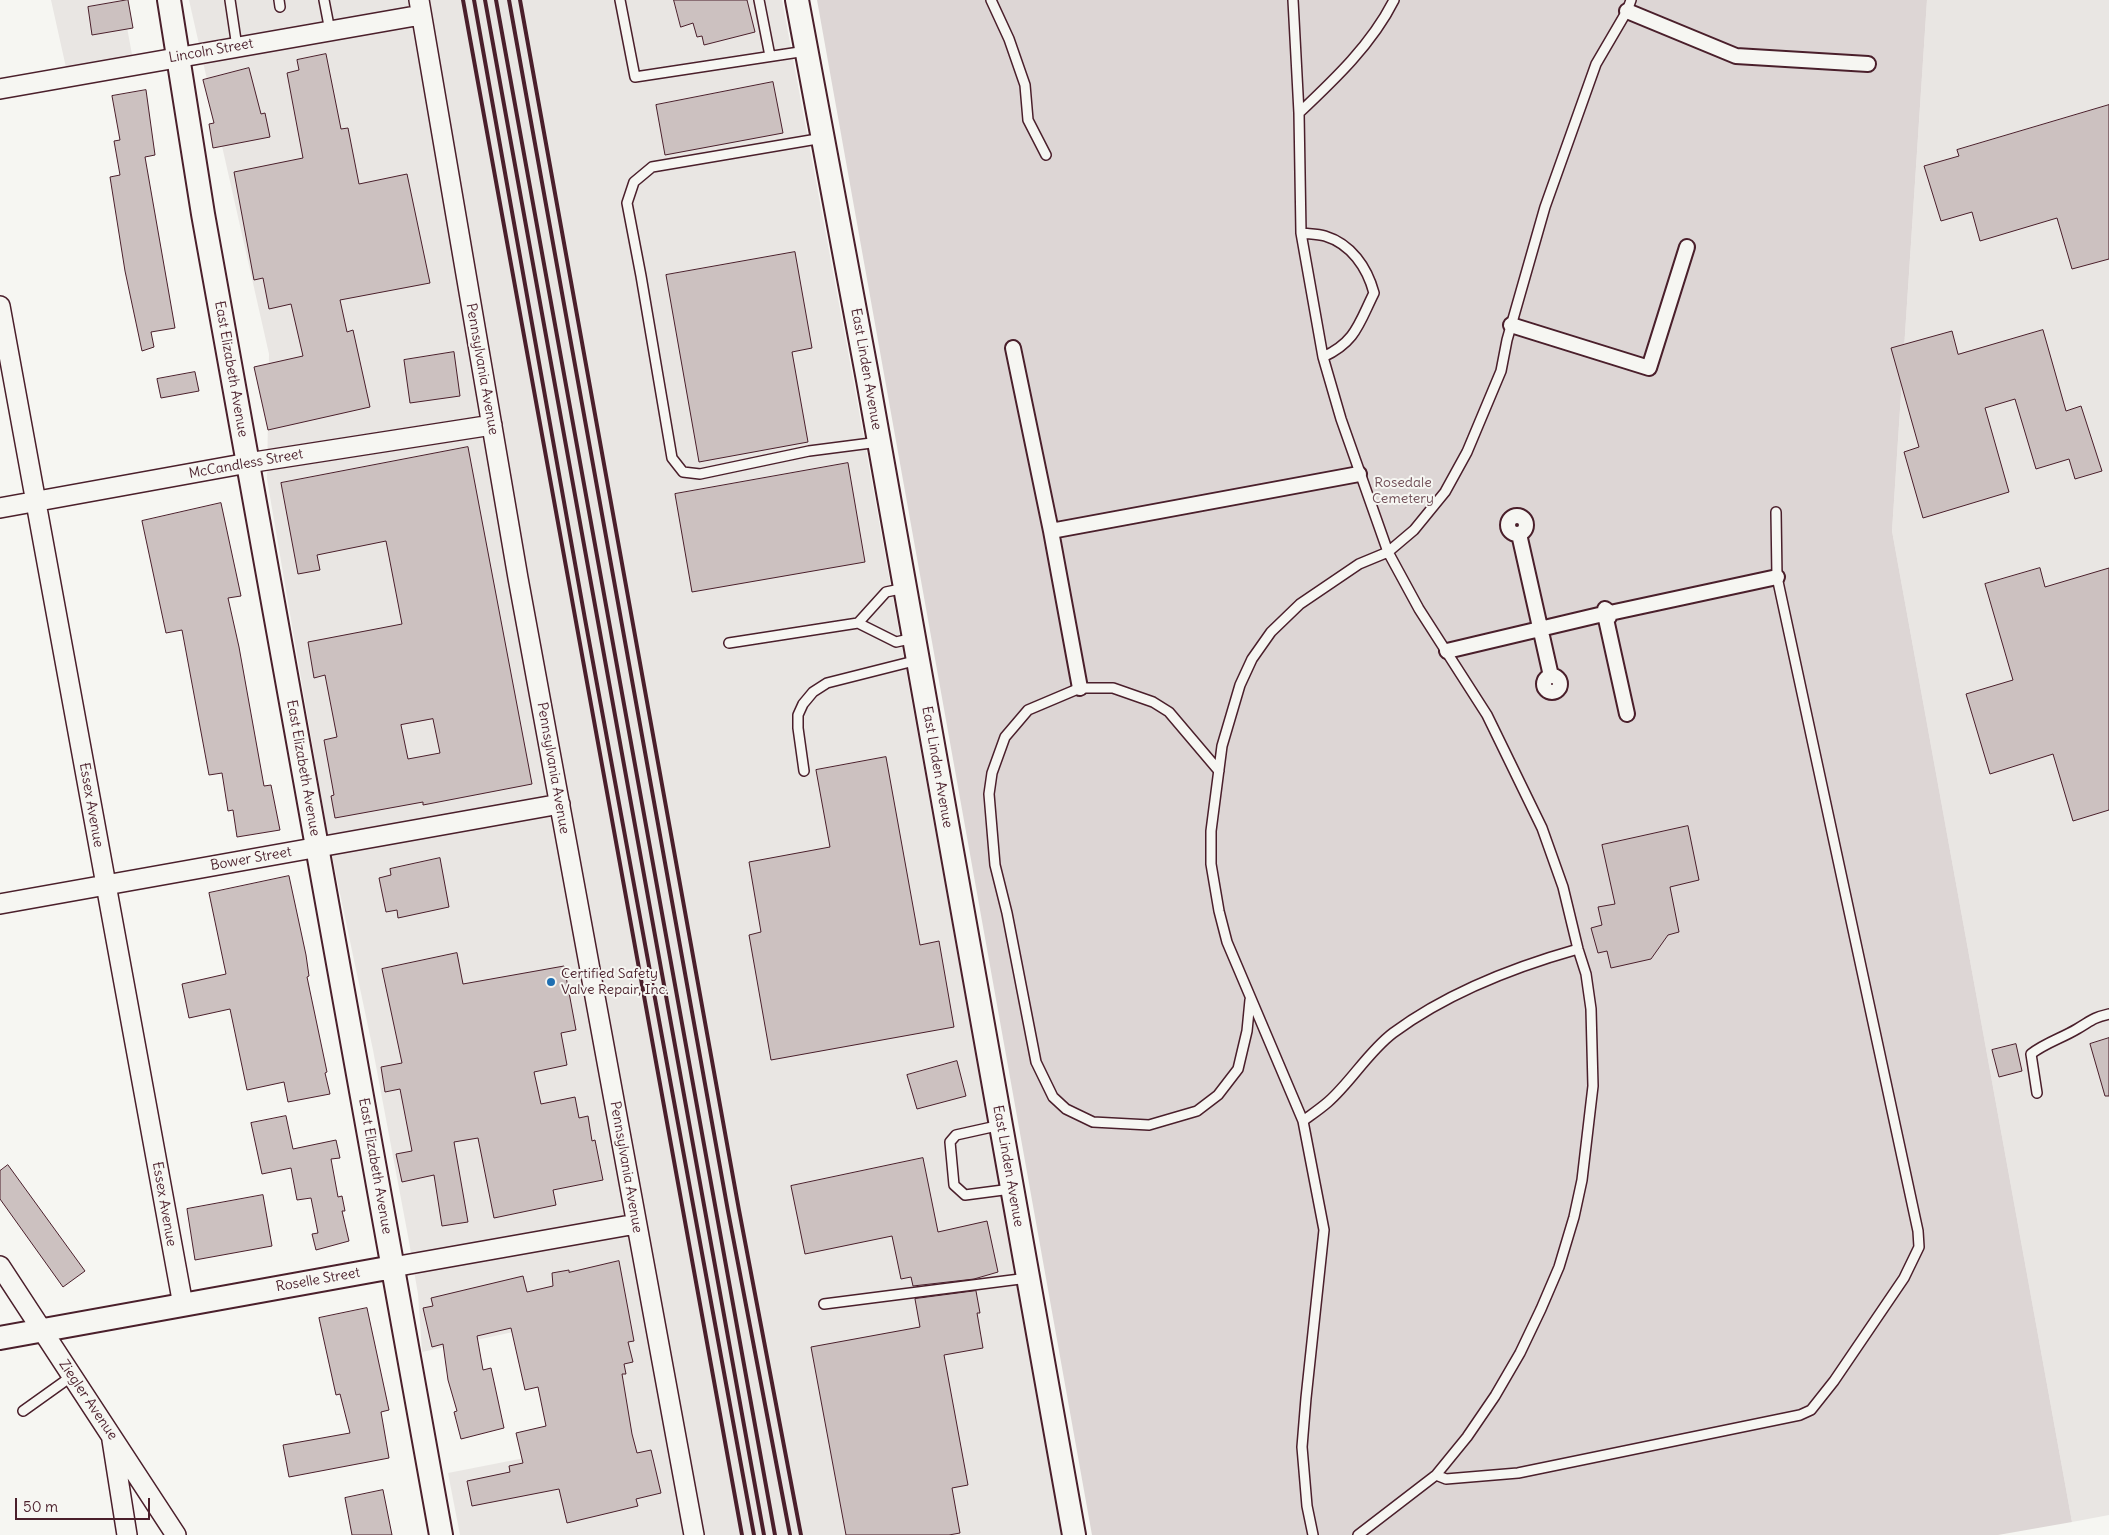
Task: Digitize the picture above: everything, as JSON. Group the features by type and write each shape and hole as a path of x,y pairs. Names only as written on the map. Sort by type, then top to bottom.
{"street":[{"name":"East Elizabeth Avenue","path":"169,0 203,214 441,1535"},
{"name":"East Linden Avenue","path":"797,0 879,442 1001,1125 1070,1534"},
{"path":"1629,6 1736,56 1868,64"},
{"name":"Lincoln Street","path":"0,89 330,31 420,7"},
{"name":"Pennsylvania Avenue","path":"420,7 492,425 694,1535"},
{"path":"1511,325 1649,368 1687,247"},
{"name":"Essex Avenue","path":"0,306 183,1305"},
{"path":"1014,348 1052,531 1080,688"},
{"name":"McCandless Street","path":"0,508 248,463 492,425"},
{"path":"1052,531 1359,474"},
{"path":"1519,534 1551,676"},
{"path":"1447,652 1540,629 1777,577"},
{"path":"1605,616 1627,714"},
{"name":"Bower Street","path":"0,904 560,804"},
{"name":"Roselle Street","path":"0,1338 636,1224"},
{"name":"Ziegler Avenue","path":"0,1266 176,1535"},
{"path":"110,1432 127,1535"}],"lane":[{"path":"230,0 237,47"},
{"path":"324,0 330,31"},
{"path":"620,0 635,77 806,51"},
{"path":"759,0 770,56"},
{"path":"992,0 1009,39 1025,85 1028,120 1046,155"},
{"path":"1293,0 1300,113 1302,233 1323,357 1340,419 1388,552 1420,609 1487,715 1542,828 1563,887 1586,974 1591,1009 1593,1086 1588,1138 1574,1217 1559,1267 1520,1353 1495,1396 1467,1437 1436,1475 1358,1535"},
{"path":"1300,113 1335,79 1383,22 1394,0"},
{"path":"1313,1535 1307,1506 1302,1446 1324,1230 1303,1120 1227,942 1219,911 1211,864 1211,831 1222,746 1240,685 1252,659 1271,632 1300,604 1327,584 1359,564 1388,552 1414,530 1445,492 1467,452 1501,371 1511,325 1546,207 1596,64 1629,6"},
{"path":"823,138 652,166 634,182 626,202 641,276 672,458 683,472 700,474 809,451 879,442"},
{"path":"1302,233 1325,236 1354,253 1370,277 1374,292 1351,339 1337,350 1323,357"},
{"path":"1436,1475 1446,1480 1518,1473 1800,1415 1811,1410 1834,1381 1904,1278 1919,1247 1918,1231 1777,577 1776,512"},
{"path":"858,623 886,592 905,588"},
{"path":"729,643 858,623 896,642 914,638"},
{"path":"804,771 798,715 803,704 813,692 827,683 918,660"},
{"path":"1219,771 1169,712 1153,702 1113,688 1080,688 1028,710 1005,737 992,773 989,794 995,865 1036,1062 1053,1097 1066,1109 1093,1122 1149,1125 1197,1111 1218,1095 1238,1069 1247,1031 1250,998"},
{"path":"1303,1120 1328,1102 1392,1034 1425,1013 1481,984 1544,959 1578,949"},
{"path":"2037,1093 2031,1054 2077,1029 2091,1019 2109,1014"},
{"path":"1001,1125 956,1135 950,1142 954,1185 965,1196 1012,1189"},
{"path":"824,1304 994,1284 1028,1278"},
{"path":"23,1411 72,1376"}],"shaded area":[{"path":"51,0 122,0 133,60 67,72"},
{"path":"189,0 782,0 853,378 1063,1535 460,1535 448,1473 550,1453 540,1392 513,1332 422,1352 418,1294 408,1236 373,1050 328,837 267,479 269,354"},
{"path":"1927,0 2109,0 2109,1515 2072,1522 1892,531"}],"green space":[{"name":"Rosedale Cemetery","path":"817,0 1927,0 1892,531 2072,1522 1998,1535 1092,1535"}],"building":[{"path":"128,0 133,28 92,35 88,7"},
{"path":"674,0 747,0 755,32 704,45 702,36 697,37 693,23 681,27"},
{"path":"326,54 341,129 348,128 359,184 407,174 430,283 340,300 347,332 353,330 370,407 268,430 254,367 303,356 291,304 269,309 263,278 254,280 234,172 303,158 287,73 299,70 297,60"},
{"path":"249,68 261,114 265,113 270,137 213,148 209,124 214,123 203,80"},
{"path":"773,82 783,133 665,155 656,105"},
{"path":"146,90 155,155 145,157 175,328 151,332 154,347 142,351 125,271 110,177 120,175 114,141 120,140 112,96"},
{"path":"2109,105 2109,259 2072,269 2057,218 1980,241 1972,212 1941,221 1924,166 1959,156 1957,150"},
{"path":"795,252 812,348 792,352 808,442 699,462 666,275"},
{"path":"2043,330 2066,411 2081,406 2102,471 2075,479 2069,459 2036,469 2015,399 1985,408 2009,492 1923,518 1904,452 1919,447 1891,348 1952,331 1958,354"},
{"path":"454,352 460,396 410,403 404,360"},
{"path":"195,372 199,391 161,398 157,379"},
{"path":"468,447 532,784 423,805 423,802 335,818 331,796 334,795 324,740 337,737 325,675 314,678 308,642 402,624 386,541 317,555 320,570 298,574 281,483","holes":["433,719 440,753 408,759 401,725"]},
{"path":"848,463 865,562 692,592 675,494"},
{"path":"221,503 241,596 228,598 239,647 264,786 271,785 280,830 237,837 233,810 228,811 222,773 209,775 182,630 166,633 142,521"},
{"path":"2040,568 2045,587 2109,568 2109,810 2073,821 2053,754 1990,774 1966,694 2013,680 1985,584"},
{"path":"886,757 920,945 939,941 954,1027 771,1060 749,935 761,932 749,862 830,847 816,770"},
{"path":"1688,826 1699,880 1670,887 1679,932 1668,935 1651,959 1611,968 1607,951 1598,953 1591,928 1602,925 1598,907 1615,904 1602,845"},
{"path":"440,858 449,907 398,918 397,910 386,912 379,878 391,875 390,869"},
{"path":"289,876 306,955 309,976 307,977 330,1094 288,1102 284,1082 247,1090 230,1009 189,1018 182,984 226,974 209,893"},
{"path":"457,953 463,984 564,966 576,1030 561,1033 567,1065 534,1072 541,1104 575,1097 579,1118 588,1116 592,1141 595,1140 603,1180 553,1190 556,1205 494,1218 478,1138 454,1142 468,1222 442,1226 434,1175 402,1182 396,1154 412,1151 400,1089 385,1092 381,1067 402,1063 382,969"},
{"path":"2109,1038 2109,1096 2105,1096 2090,1044"},
{"path":"2016,1044 2022,1071 1999,1077 1992,1050"},
{"path":"957,1061 966,1096 917,1109 907,1075"},
{"path":"286,1116 293,1149 336,1140 340,1158 331,1159 338,1197 342,1196 345,1211 342,1211 349,1241 316,1250 312,1234 318,1233 311,1198 297,1200 291,1168 262,1174 251,1123"},
{"path":"923,1158 938,1232 987,1221 998,1272 974,1279 913,1286 911,1277 901,1279 892,1236 805,1254 791,1186"},
{"path":"8,1165 85,1271 63,1287 0,1199 0,1171"},
{"path":"263,1195 272,1246 195,1260 187,1209"},
{"path":"619,1261 634,1341 628,1342 633,1362 624,1364 626,1374 622,1374 632,1434 637,1453 651,1450 661,1493 636,1499 638,1506 567,1523 559,1489 472,1506 467,1481 510,1472 509,1466 523,1463 516,1433 546,1426 538,1387 525,1390 511,1328 477,1336 483,1370 491,1368 504,1428 461,1439 454,1412 457,1411 448,1380 443,1344 432,1347 423,1308 433,1306 431,1298 523,1276 527,1292 553,1286 552,1273 569,1270 569,1272"},
{"path":"976,1291 980,1313 977,1313 983,1348 944,1355 968,1485 952,1488 960,1533 949,1535 846,1535 811,1347 920,1327 915,1299"},
{"path":"367,1308 389,1410 381,1412 389,1458 289,1477 283,1445 350,1433 340,1394 336,1395 319,1318"},
{"path":"383,1490 392,1535 352,1535 345,1498"}],"railway":[{"path":"463,0 742,1535"},
{"path":"474,0 585,619 754,1535"},
{"path":"485,0 764,1535"},
{"path":"496,0 775,1535"},
{"path":"509,0 728,1211 790,1535"},
{"path":"520,0 739,1210 801,1535"}],"place":[{"name":"Certified Safety Valve Repair, Inc.","path":"551,982"}]}
